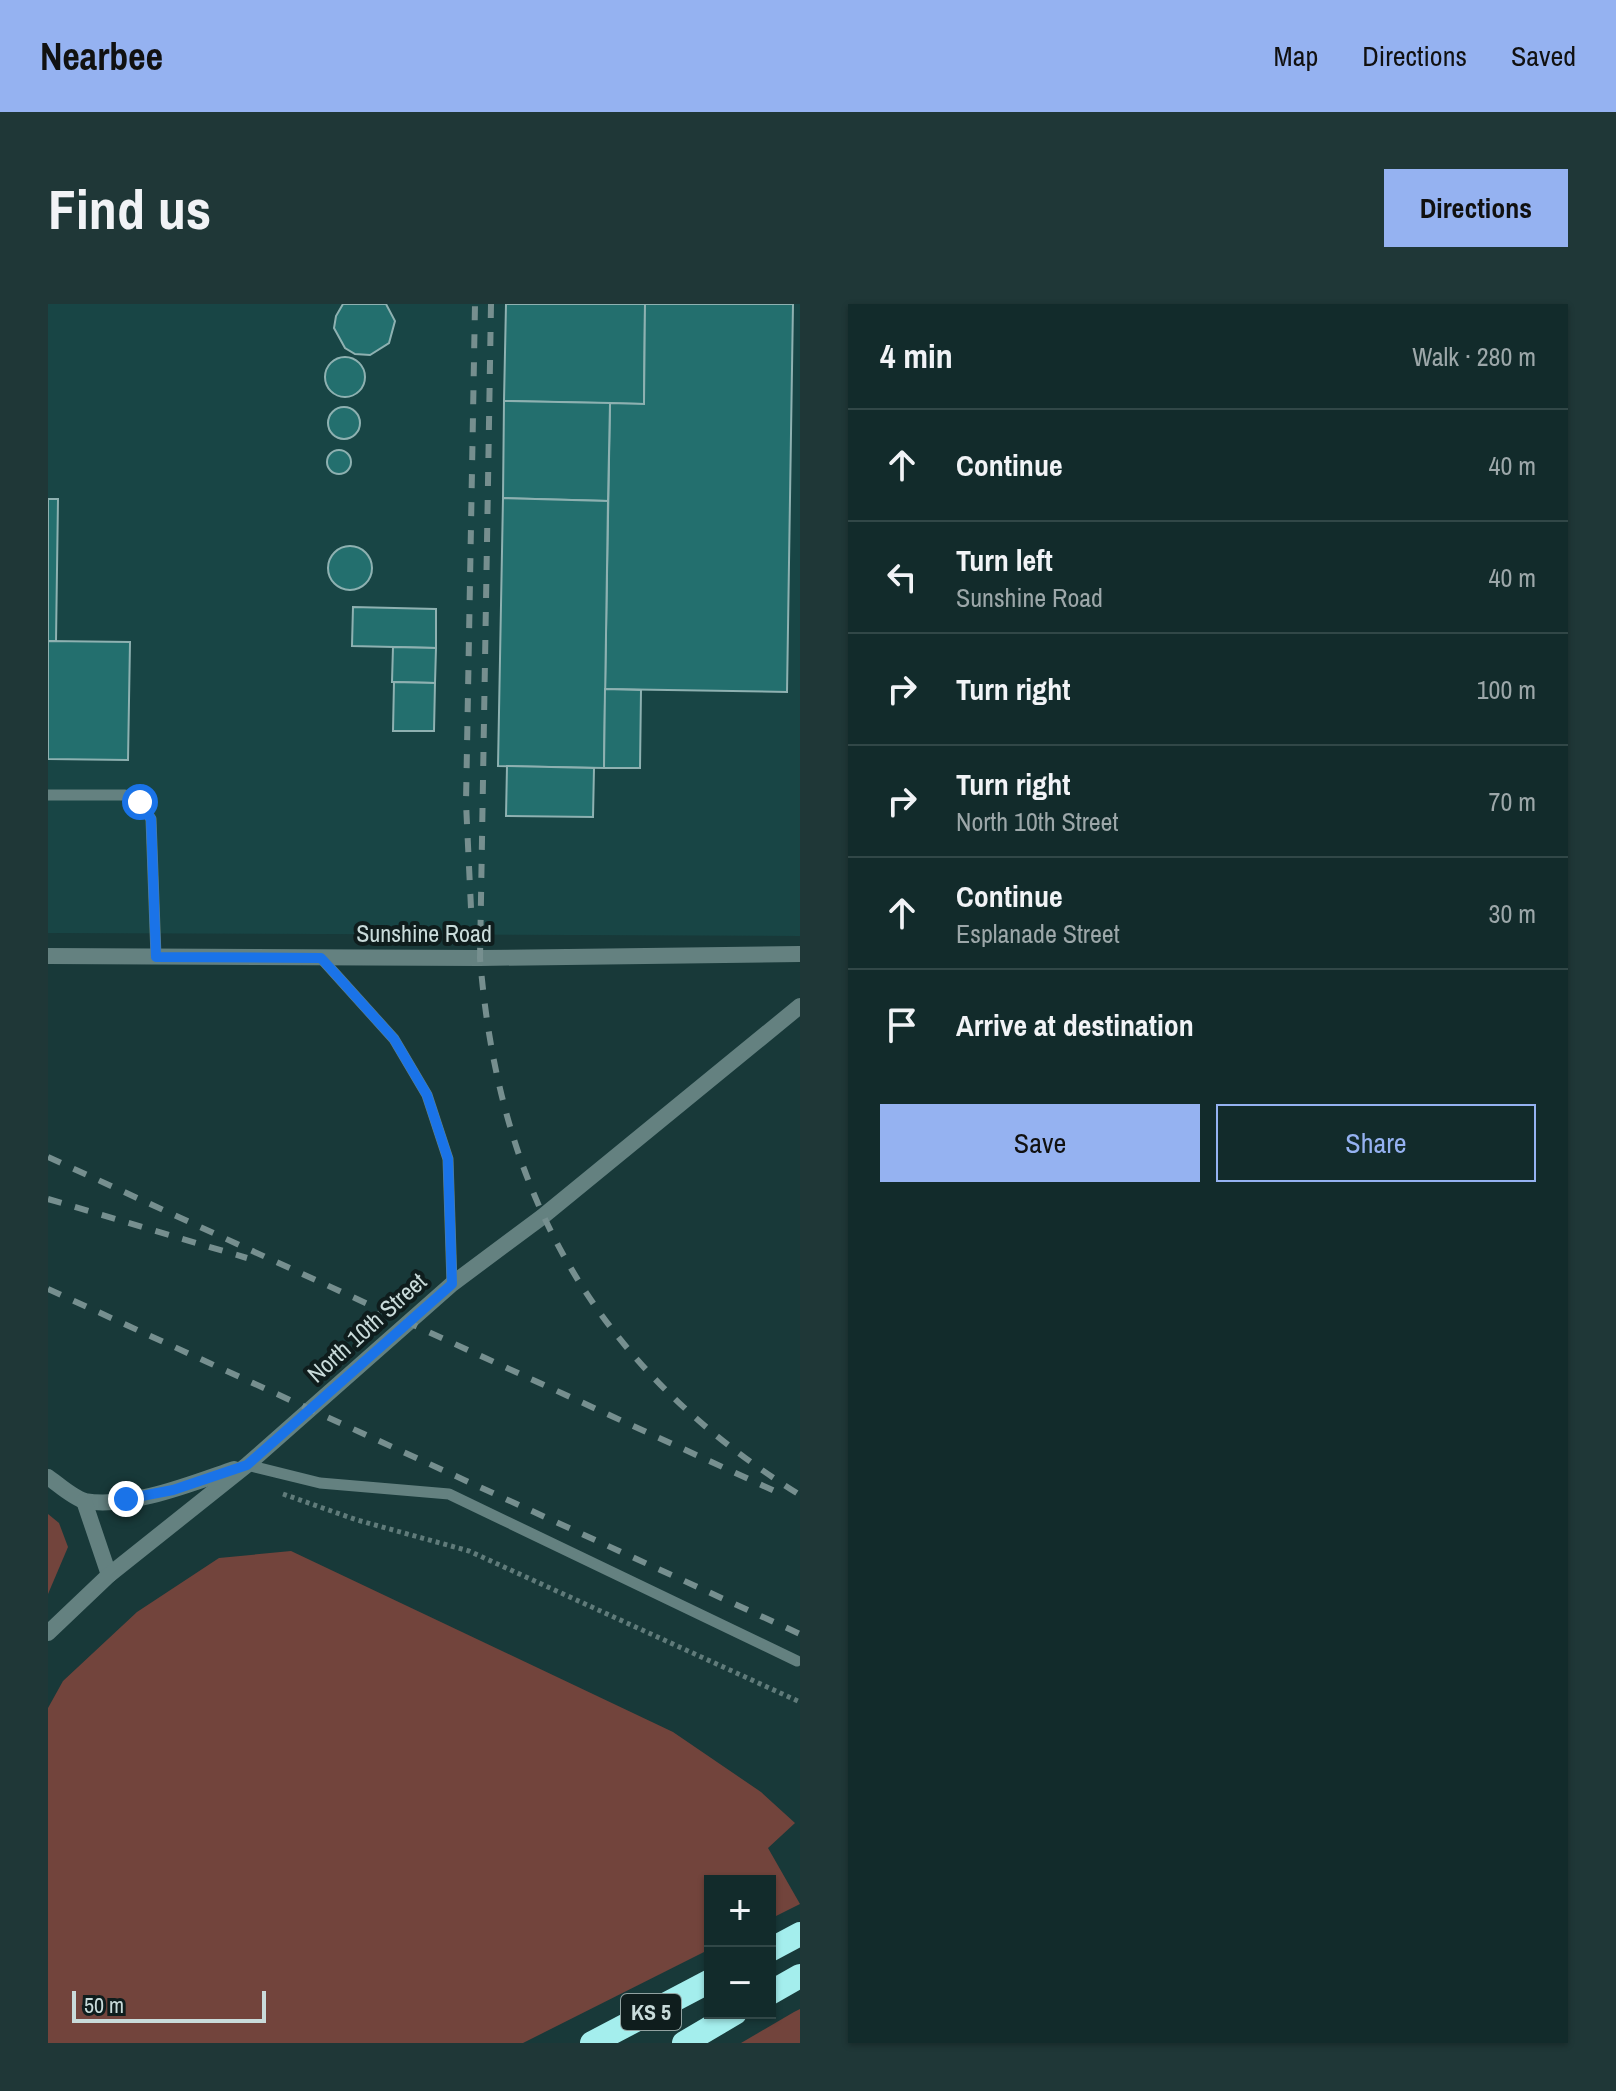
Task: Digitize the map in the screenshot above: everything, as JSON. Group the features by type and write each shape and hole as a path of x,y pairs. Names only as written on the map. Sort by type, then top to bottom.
{"highway":[{"path":"776,1947 800,1934"},
{"path":"776,1990 800,1976"},
{"name":"KS 5","path":"592,2043 704,1984"},
{"name":"KS 5","path":"684,2043 725,2019"}],"street":[{"name":"Sunshine Road","path":"48,956 321,958 800,954"},
{"name":"North 10th Street","path":"48,1633 109,1575 247,1465 452,1284 542,1217 800,1006"},
{"path":"48,1477 84,1501 126,1499 173,1490 247,1465"},
{"path":"84,1501 109,1575"}],"lane":[{"path":"48,795 125,795 140,802 151,819 156,957"},
{"path":"321,958 394,1039 427,1095 448,1159 452,1284"},
{"path":"247,1465 320,1483 449,1494 797,1661"}],"path":[{"path":"279,1490 290,1499 469,1551 800,1702"}],"shaded area":[{"path":"48,304 800,304 800,936 48,933"},
{"path":"48,1514 59,1523 68,1547 48,1594"},
{"path":"291,1551 673,1732 761,1792 795,1823 768,1848 800,1904 776,1916 776,1875 704,1875 704,1952 523,2043 48,2043 48,1708 63,1681 137,1612 219,1558"},
{"path":"800,2009 800,2043 741,2043 794,2012"}],"building":[{"path":"343,304 386,304 395,321 389,343 370,355 355,354 345,348 334,328"},
{"path":"506,304 645,304 644,404 504,401"},
{"path":"645,304 793,304 787,692 605,689 610,403 644,404"},
{"path":"345,357 359,363 365,377 359,391 345,397 331,391 325,377 331,363"},
{"path":"504,401 610,403 608,501 503,498"},
{"path":"344,407 356,411 360,423 356,435 344,439 332,435 328,423 332,411"},
{"path":"334,450 344,450 351,457 351,467 344,474 334,474 327,467 327,457"},
{"path":"503,498 608,501 604,768 498,766"},
{"path":"48,499 58,499 56,641 48,641"},
{"path":"350,546 366,552 372,568 366,584 350,590 334,584 328,568 334,552"},
{"path":"353,607 436,609 436,648 352,646"},
{"path":"48,641 130,642 128,760 48,759"},
{"path":"393,647 436,648 435,683 392,682"},
{"path":"394,682 435,683 434,731 393,731"},
{"path":"605,689 641,690 640,768 604,768"},
{"path":"507,766 594,768 593,817 506,816"}],"railway":[{"path":"471,908 466,803 475,304"},
{"path":"491,304 480,958 491,1044 509,1124 536,1199 571,1268 614,1332 667,1391 728,1445 800,1495"},
{"path":"48,1157 779,1493"},
{"path":"48,1199 247,1258"},
{"path":"48,1289 800,1634"}],"route":[{"path":"126,1499 173,1490 247,1465 343,1384 452,1284 448,1159 427,1095 394,1039 321,958 156,957 151,819 140,802"}]}
